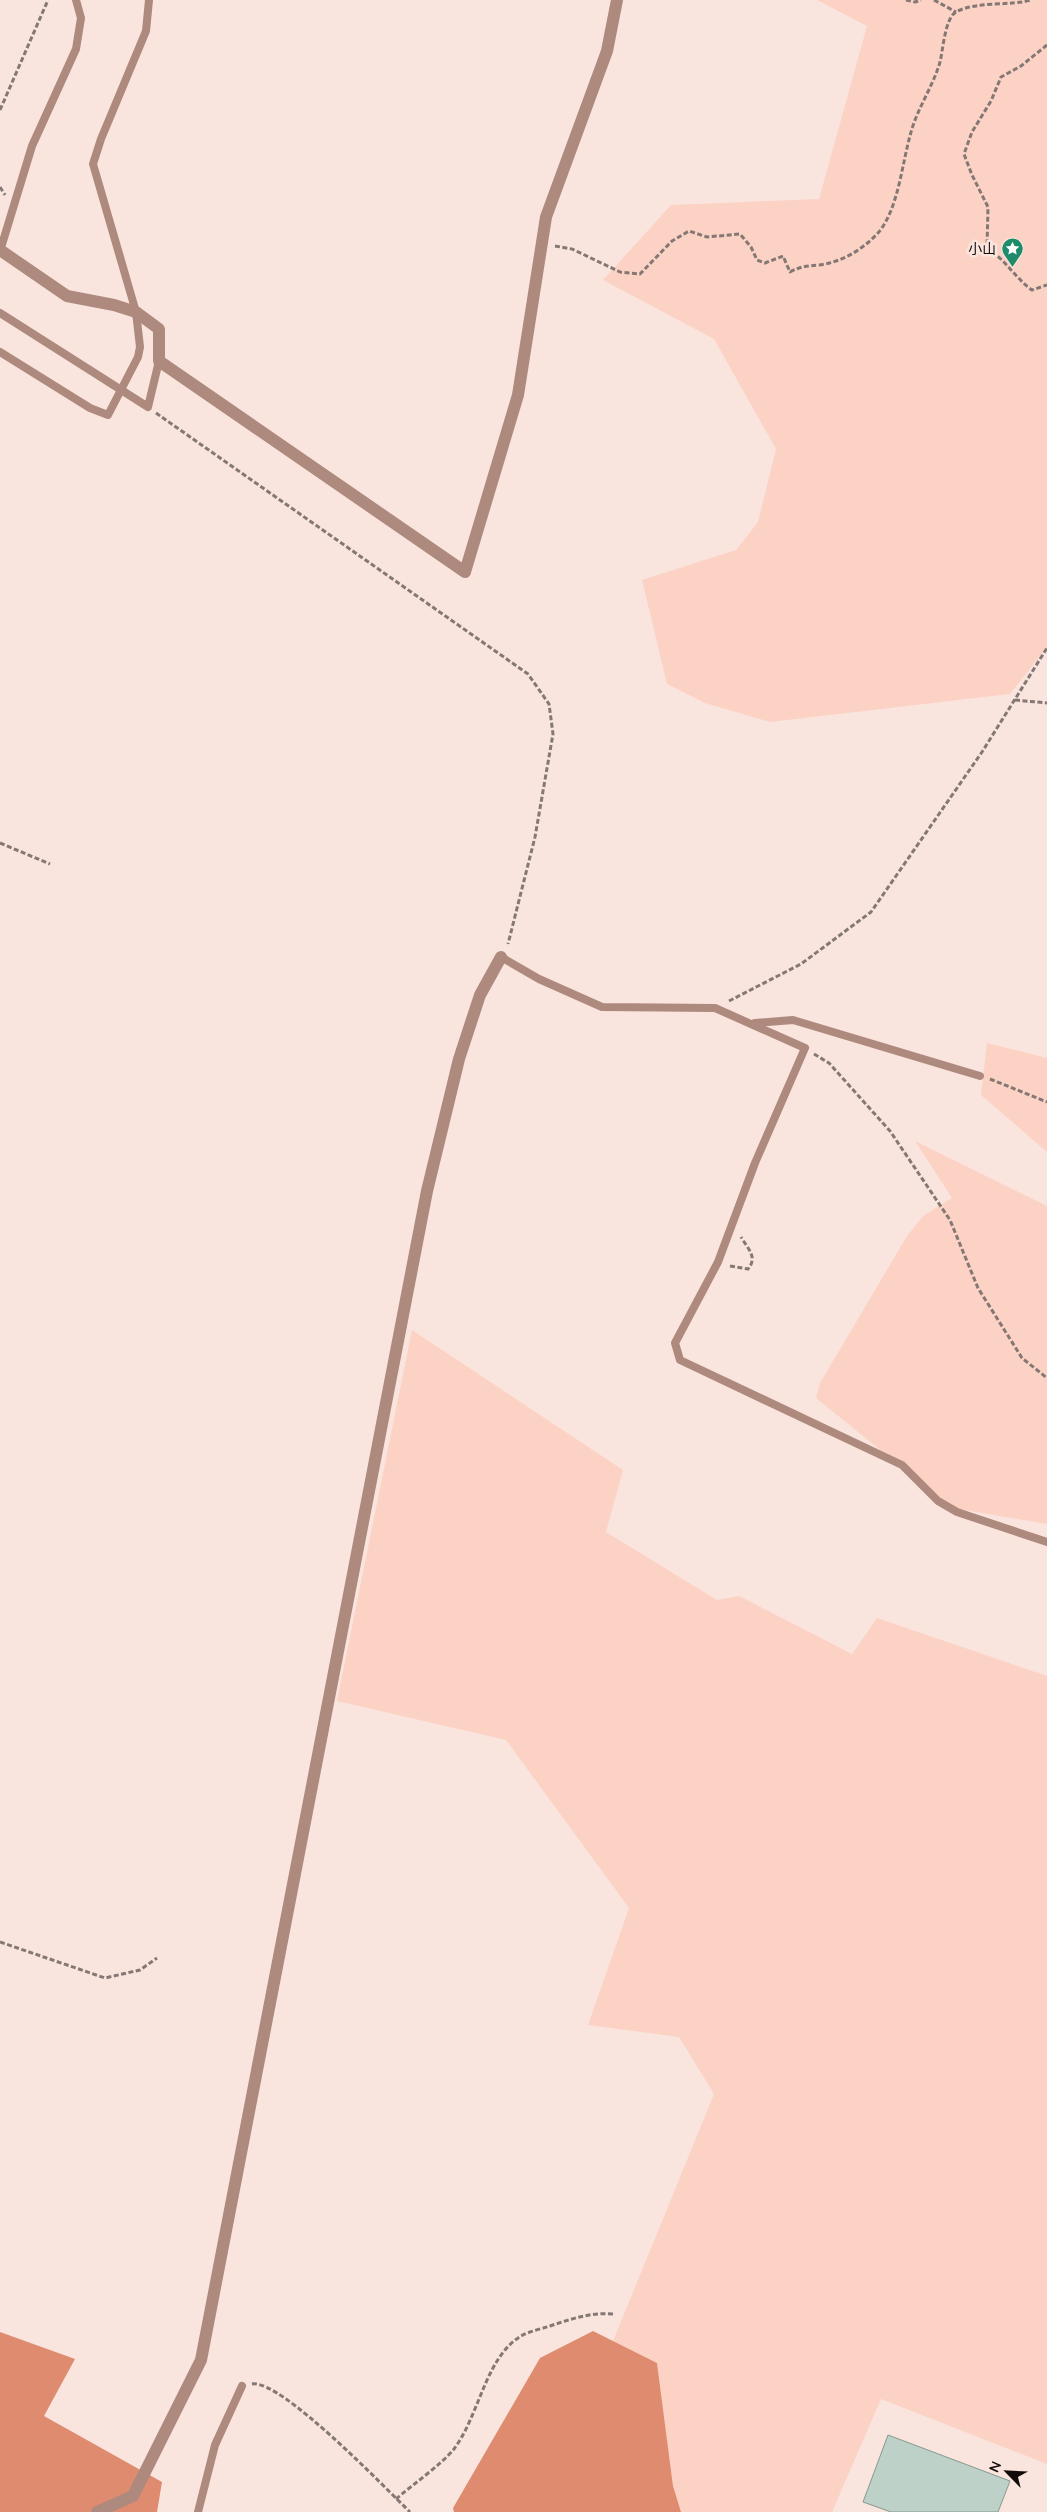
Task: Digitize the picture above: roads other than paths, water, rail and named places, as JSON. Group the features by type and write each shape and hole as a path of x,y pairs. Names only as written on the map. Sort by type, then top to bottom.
{"street":[{"path":"0,251 67,296 84,301 114,304 136,312 159,328 159,361 465,572 518,395 546,217 607,52 617,0"},
{"path":"97,2512 132,2496 201,2360 427,1191 459,1059 480,996 501,957"}],"lane":[{"path":"0,251 32,146 76,49 81,18 76,0"},
{"path":"0,352 90,408 108,415 138,357 140,347 136,312 93,164 101,139 146,31 148,0"},
{"path":"0,314 148,407 159,361"},
{"path":"501,957 538,979 602,1007 715,1008 753,1023 805,1048 731,1224 718,1262 675,1343 680,1360 902,1465 938,1501 957,1512 1047,1542"},
{"path":"753,1023 792,1020 980,1076"},
{"path":"198,2512 215,2445 242,2386"}],"place":[{"name":"小山","path":"1012,268"}]}
